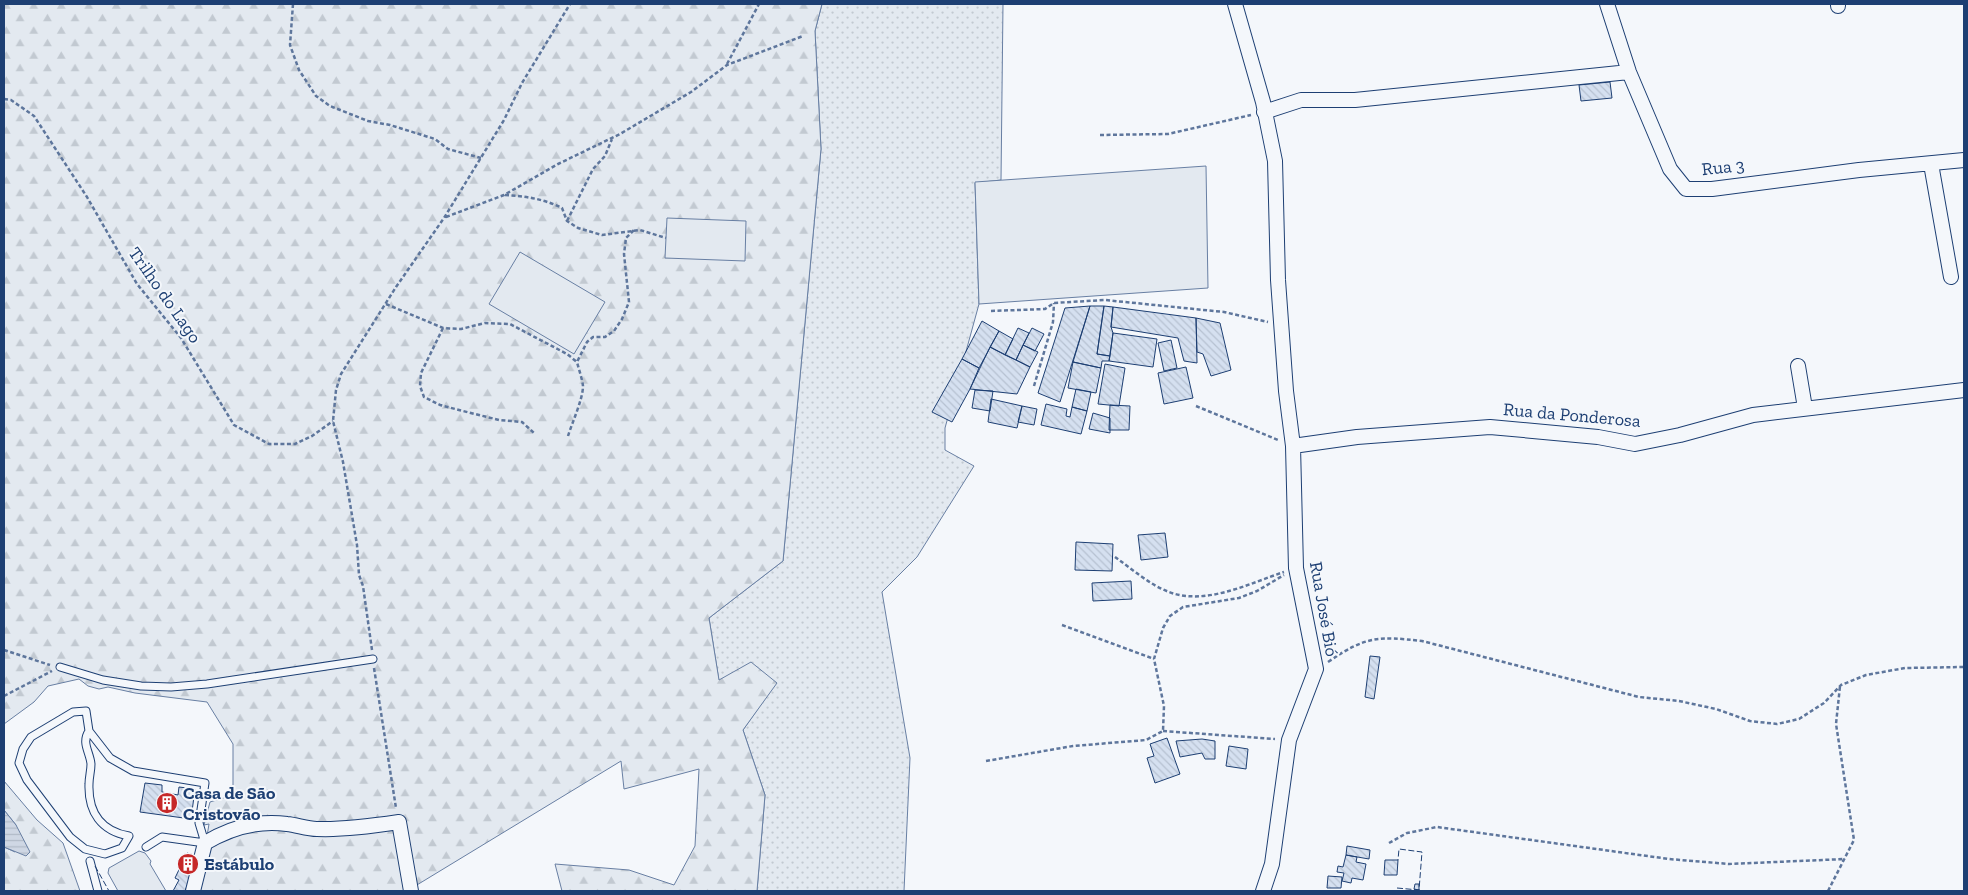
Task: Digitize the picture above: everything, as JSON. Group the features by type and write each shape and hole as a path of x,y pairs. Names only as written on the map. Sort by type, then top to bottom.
{"street":[{"name":"Rua José Bió","path":"1235,4 1275,161 1278,280 1286,391 1293,446 1296,568 1316,669 1289,740 1272,864 1264,891"},
{"name":"Rua 3","path":"1608,4 1629,72 1670,169 1686,189 1712,189 1858,170 1964,160"},
{"path":"1264,112 1301,100 1355,100 1629,72"},
{"path":"1931,164 1951,277"},
{"path":"1798,366 1805,408"},
{"name":"Rua da Ponderosa","path":"1293,446 1357,437 1490,427 1598,437 1635,444 1680,435 1753,415 1964,390"},
{"path":"193,891 205,843 217,836 254,823 285,823 316,829 354,828 398,822 411,891"}],"lane":[{"path":"60,667 103,680 141,686 171,687 216,683 373,659"},
{"path":"89,731 85,744 91,764 89,786 92,809 106,829 128,836 122,848 105,854 85,849 70,837 27,780 19,762 23,749 30,737 73,712 86,711 89,731 110,758 133,771 205,783 198,823 205,843 162,837 146,847"},
{"path":"90,861 98,891"}],"path":[{"path":"293,4 290,45 299,70 316,96 330,106 368,121 435,139 448,149 480,158"},
{"path":"398,822 364,595 359,575 356,536 343,462 333,421 336,390 340,374 444,218 504,120 522,83 570,4"},
{"path":"727,65 759,4"},
{"path":"444,218 504,194 558,164 613,138 691,92 727,65 803,36"},
{"name":"Trilho do Lago","path":"4,98 11,100 34,116 88,197 137,284 180,338 234,425 269,444 295,444 312,436 333,421"},
{"path":"1100,135 1168,134 1264,112"},
{"path":"567,221 593,169 605,156 613,138"},
{"path":"504,194 550,202 562,208 567,221 578,228 602,235 634,230 655,233 666,238"},
{"path":"577,362 587,342 593,337 605,337 614,331 622,319 629,302 624,254 626,238 634,230"},
{"path":"991,311 1045,309 1054,303 1114,301 1224,312 1281,325"},
{"path":"1034,386 1053,322 1054,303"},
{"path":"386,304 443,328 461,329 485,323 510,324 567,354 577,362 583,384 582,397 576,408 568,436"},
{"path":"443,328 421,373 420,386 424,397 440,405 458,410 499,420 522,422 534,433"},
{"path":"1196,406 1293,446"},
{"path":"1115,557 1158,587 1170,593 1185,596 1213,595 1254,584 1296,568"},
{"path":"1163,730 1164,706 1154,659 1163,628 1170,616 1183,607 1239,598 1257,592 1296,568"},
{"path":"1062,625 1154,659"},
{"path":"1316,669 1361,642 1388,637 1422,641 1639,697 1679,701 1716,709 1750,721 1777,724 1799,719 1824,703 1840,685 1866,675 1905,668 1964,667"},
{"path":"4,650 37,662 60,667"},
{"path":"4,696 60,667"},
{"path":"1828,891 1854,840 1836,724 1840,685"},
{"path":"986,761 1073,746 1146,740 1163,730 1289,740"},
{"path":"1389,843 1407,833 1437,827 1669,859 1729,864 1844,859"}],"green space":[{"path":"4,4 822,4 815,31 821,149 783,561 709,618 719,680 751,662 777,683 743,730 765,795 757,891 562,891 555,864 629,870 674,885 695,846 699,769 624,789 621,761 407,891 198,891 209,824 204,825 210,802 233,795 233,744 207,702 135,693 108,687 99,689 88,686 79,679 48,686 34,702 4,724"},
{"path":"822,4 1003,4 1001,180 975,183 979,304 945,428 945,450 974,466 917,557 882,592 910,758 904,891 757,891 765,795 743,730 776,683 719,681 709,618 783,561 821,149 815,31"},
{"path":"1206,166 1208,288 979,304 975,182"},
{"path":"667,218 746,221 745,261 665,258"},
{"path":"520,252 605,302 574,354 489,304"},
{"path":"4,781 37,820 63,843 80,891 4,891 4,847 15,852 16,825 4,810"},
{"path":"139,851 145,853 151,861 150,864 166,891 118,891 108,873 109,868"}],"shaded area":[{"path":"4,810 16,825 30,852 26,856 4,847"}],"building":[{"path":"1610,82 1612,98 1581,101 1579,85"},
{"path":"1090,306 1104,306 1097,354 1110,356 1109,361 1102,361 1101,368 1073,362"},
{"path":"1090,306 1060,402 1038,393 1065,308"},
{"path":"1104,306 1113,307 1111,327 1113,333 1110,356 1097,354"},
{"path":"1113,307 1196,318 1197,363 1184,361 1178,338 1111,327"},
{"path":"1196,318 1220,323 1231,370 1211,376 1203,354 1197,352"},
{"path":"982,321 999,331 979,368 962,359"},
{"path":"1018,328 1029,333 1016,360 1005,355"},
{"path":"1032,328 1044,334 1035,351 1023,345"},
{"path":"999,331 1013,339 1005,355 990,347"},
{"path":"1113,333 1157,339 1153,367 1109,361"},
{"path":"1171,340 1177,368 1164,371 1158,343"},
{"path":"1023,345 1038,352 1030,367 1016,360"},
{"path":"990,347 1030,367 1017,394 970,389"},
{"path":"962,359 979,368 952,422 932,412"},
{"path":"1073,362 1101,368 1096,393 1068,388"},
{"path":"1105,364 1125,368 1119,406 1098,404"},
{"path":"1186,367 1193,398 1164,404 1158,373"},
{"path":"1076,389 1091,392 1087,411 1072,407"},
{"path":"975,390 993,391 990,411 972,408"},
{"path":"991,399 1022,406 1017,428 988,422"},
{"path":"1046,404 1067,409 1066,416 1070,417 1072,407 1087,411 1081,434 1041,425"},
{"path":"1110,405 1130,406 1129,430 1109,430"},
{"path":"1022,406 1037,409 1034,425 1018,422"},
{"path":"1093,413 1110,418 1110,433 1089,429"},
{"path":"1165,533 1168,557 1141,560 1138,535"},
{"path":"1076,542 1113,544 1112,571 1075,570"},
{"path":"1131,581 1132,599 1093,601 1092,583"},
{"path":"1370,656 1380,657 1374,699 1365,697"},
{"path":"1167,738 1180,774 1155,783 1147,758 1154,756 1150,744"},
{"path":"1202,739 1215,741 1215,759 1205,759 1202,753 1180,757 1176,741"},
{"path":"1229,746 1248,749 1246,769 1226,766"},
{"name":"Casa de São Cristovão","path":"145,783 162,785 162,792 178,795 179,787 195,789 191,819 140,812"},
{"path":"1347,846 1370,850 1369,859 1346,855"},
{"name":"Estábulo","path":"187,853 197,856 192,873 185,891 173,891 179,880 175,878"},
{"path":"1346,855 1357,857 1356,862 1366,864 1363,880 1352,878 1351,883 1342,881 1344,873 1337,872 1338,866 1343,867"},
{"path":"1385,860 1398,860 1397,875 1384,875"},
{"path":"1328,876 1342,877 1341,888 1327,888"},
{"path":"1415,884 1419,884 1419,890 1414,889"}],"fence":[{"path":"1397,888 1419,890 1422,852 1399,849 1398,860"},
{"path":"95,866 109,891"}],"place":[{"name":"Casa de São Cristovão","path":"167,803"},
{"name":"Estábulo","path":"188,864"}]}
